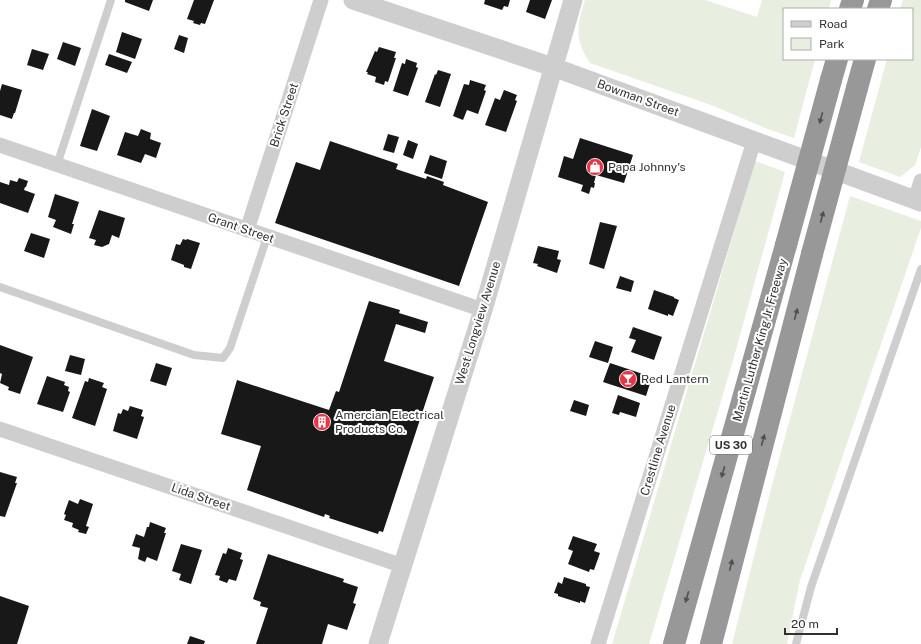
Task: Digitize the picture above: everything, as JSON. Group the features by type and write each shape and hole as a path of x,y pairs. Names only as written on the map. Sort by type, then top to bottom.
{"highway":[{"name":"Martin Luther King Jr. Freeway","path":"674,644 837,60"},
{"name":"US 30","path":"711,644 812,254 865,60"}],"street":[{"name":"Brick Street","path":"247,230 321,0"},
{"name":"Bowman Street","path":"353,0 553,68 918,201"},
{"name":"West Longview Avenue","path":"378,644 483,310 573,0"},
{"name":"Crestline Avenue","path":"598,644 754,141"},
{"name":"Grant Street","path":"0,145 483,310"},
{"path":"918,201 921,181"},
{"name":"Lida Street","path":"0,429 403,566"}],"lane":[{"path":"58,165 111,0"},
{"path":"0,287 194,355 223,358 230,348 267,237"},
{"path":"796,644 811,587 921,269"}],"green space":[{"path":"585,0 705,0 757,17 762,0 831,0 829,8 783,8 783,60 815,60 794,138 765,128 711,105 590,63 581,47 579,39 578,32 580,17"},
{"path":"903,0 921,0 921,147 915,165 900,177 859,162 887,60 913,60 913,8 900,8"},
{"path":"755,161 785,172 734,357 649,644 612,644"},
{"path":"850,196 921,221 921,228 800,580 787,644 732,644 771,489"}],"building":[{"path":"125,0 153,0 149,11 125,2"},
{"path":"194,0 214,0 205,24 201,23 200,25 187,19"},
{"path":"485,0 510,0 508,7 504,6 502,10 484,4"},
{"path":"530,0 552,0 545,19 526,12"},
{"path":"122,32 142,39 135,59 116,52"},
{"path":"179,35 188,38 184,53 174,49"},
{"path":"63,42 81,48 75,66 57,59"},
{"path":"379,47 396,52 394,58 396,58 388,82 385,81 384,85 375,82 376,77 367,74 368,72 366,72 375,51 377,52"},
{"path":"32,49 49,54 43,70 27,65"},
{"path":"109,54 132,62 127,73 105,65"},
{"path":"406,59 417,63 416,67 418,68 408,96 393,91 402,63 405,64"},
{"path":"438,70 451,74 440,107 425,102 435,74 436,75"},
{"path":"470,80 486,85 484,90 486,91 478,114 467,110 463,120 453,116 464,84 469,85"},
{"path":"2,84 22,90 12,119 0,115 0,91"},
{"path":"504,90 517,95 515,100 517,101 506,132 485,125 495,98 500,100"},
{"path":"92,109 110,116 97,151 80,146"},
{"path":"141,129 151,133 150,139 161,143 156,158 145,154 141,163 117,155 125,132 138,136"},
{"path":"388,134 399,137 394,153 383,150"},
{"name":"Papa Johnny's","path":"580,138 633,155 624,183 596,175 594,188 591,187 589,194 581,191 583,185 558,177 564,156 573,159"},
{"path":"408,140 418,144 413,159 403,155"},
{"path":"330,141 398,164 396,169 426,179 427,176 444,182 443,185 488,202 459,286 275,223 296,162 320,170"},
{"path":"430,155 447,161 442,179 424,173"},
{"path":"19,178 28,181 24,190 35,194 28,213 0,203 0,182 9,185 10,180 17,182"},
{"path":"55,194 79,202 72,224 74,224 71,234 53,227 56,220 48,217"},
{"path":"99,210 125,218 119,238 112,235 109,244 102,247 94,245 96,240 89,238"},
{"path":"600,222 617,226 604,269 589,264"},
{"path":"31,233 50,239 44,258 24,251"},
{"path":"183,239 200,243 191,269 171,260 176,244 180,245"},
{"path":"538,246 559,251 557,259 561,260 557,273 537,266 538,264 533,263"},
{"path":"620,276 634,281 631,292 616,288"},
{"path":"654,290 679,300 673,316 668,314 668,316 648,309"},
{"name":"Amercian Electrical Products Co.","path":"369,301 400,310 399,313 428,322 425,333 396,324 384,361 434,377 383,532 379,531 378,534 329,518 330,516 325,514 324,517 247,490 261,446 221,434 237,380 329,410 336,391 339,392"},
{"path":"633,327 662,337 654,360 631,352 636,340 629,338"},
{"path":"595,341 613,347 608,363 589,357"},
{"path":"0,345 33,357 20,394 8,390 9,387 0,383 2,374 0,373"},
{"path":"70,355 85,359 81,375 65,371"},
{"path":"156,363 172,368 166,386 150,381"},
{"name":"Red Lantern","path":"610,363 652,377 646,396 603,382"},
{"path":"47,376 65,382 64,385 69,387 68,391 70,392 63,412 37,404"},
{"path":"89,378 104,383 102,387 107,389 95,426 72,418 85,381 88,382"},
{"path":"618,395 640,403 636,417 620,412 619,415 612,413"},
{"path":"574,400 589,405 586,416 570,411"},
{"path":"130,406 143,410 141,416 144,417 137,439 113,431 118,413 121,414 123,409 128,411"},
{"path":"0,472 17,477 15,483 17,483 5,517 0,516"},
{"path":"80,499 93,504 86,526 89,527 86,534 78,532 79,530 72,527 73,523 64,520 66,515 64,514 69,500 78,504"},
{"path":"150,522 166,528 164,533 166,533 157,561 147,557 145,562 138,559 140,548 132,546 136,534 144,537"},
{"path":"573,536 597,544 594,551 600,553 594,570 590,569 589,572 568,564 573,551 568,549"},
{"path":"181,544 202,550 191,584 179,580 181,574 172,571"},
{"path":"228,548 242,553 240,559 243,560 236,581 229,579 227,583 219,580 220,576 215,575 223,553 226,554"},
{"path":"268,554 344,579 343,582 358,587 353,603 356,604 347,630 328,624 322,644 256,644 268,608 260,606 261,602 253,599"},
{"path":"564,577 586,584 586,586 590,587 585,603 580,601 580,603 558,596 558,594 554,593 558,582 562,584"},
{"path":"0,596 29,606 17,644 0,644"},
{"path":"190,636 205,641 204,644 187,644"}],"place":[{"name":"Papa Johnny's","path":"595,167"},
{"name":"Red Lantern","path":"628,379"},
{"name":"Amercian Electrical Products Co.","path":"322,422"}]}
